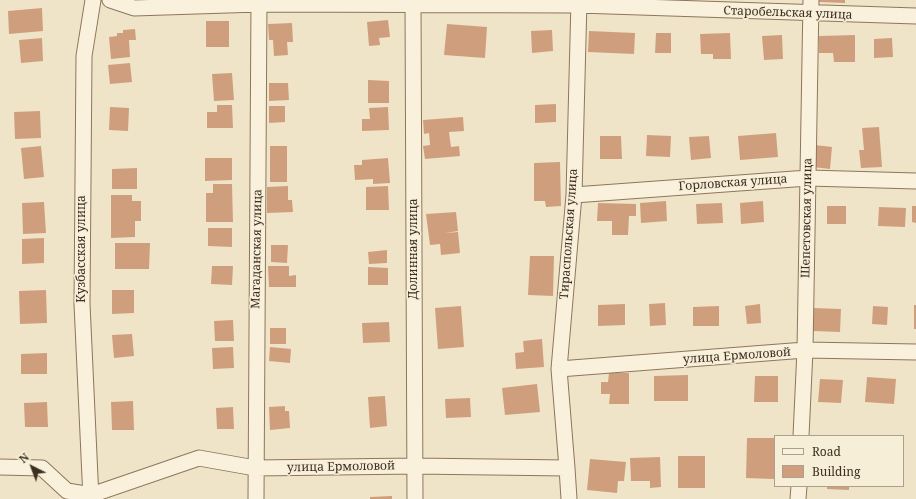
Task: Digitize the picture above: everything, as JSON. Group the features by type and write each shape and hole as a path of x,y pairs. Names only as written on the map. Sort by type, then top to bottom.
{"street":[{"name":"Кузбасская улица","path":"91,497 82,304 84,56 93,0"},
{"name":"Старобельская улица","path":"110,0 134,8 259,2 578,3 811,7 916,16"},
{"name":"Магаданская улица","path":"256,499 259,2"},
{"name":"Долинная улица","path":"413,3 415,499"},
{"name":"Тираспольская улица","path":"567,468 559,369 574,195 578,3"},
{"name":"Шепетовская улица","path":"801,435 811,7"},
{"name":"Горловская улица","path":"574,195 808,178 916,181"},
{"name":"улица Ермоловой","path":"559,369 804,350 916,352"},
{"name":"улица Ермоловой","path":"91,497 199,458 255,468 415,466 567,468"},
{"path":"0,467 42,468 67,492 91,497"},
{"path":"567,468 569,499"},
{"path":"798,499 799,487"}],"building":[{"path":"819,0 845,0 845,3 819,2"},
{"path":"42,8 43,31 9,34 8,11"},
{"path":"388,20 390,37 379,38 380,45 369,46 367,22"},
{"path":"206,21 229,21 229,47 206,47"},
{"path":"292,23 293,42 287,42 288,55 274,56 273,40 269,40 268,24"},
{"path":"447,24 487,27 485,58 444,55"},
{"path":"135,29 136,40 129,40 130,57 111,59 109,37 117,36 117,33 123,33 123,30"},
{"path":"552,30 553,51 532,53 531,31"},
{"path":"589,31 635,33 634,54 588,52"},
{"path":"656,33 671,33 671,53 655,53"},
{"path":"730,33 731,59 713,59 713,54 701,54 700,34"},
{"path":"782,35 783,59 764,60 762,36"},
{"path":"855,35 855,62 834,62 833,53 819,53 819,36"},
{"path":"42,38 43,61 21,63 19,40"},
{"path":"892,38 893,57 874,58 874,39"},
{"path":"130,63 132,82 110,84 108,65"},
{"path":"232,73 234,100 214,101 212,74"},
{"path":"368,80 389,81 389,103 368,103"},
{"path":"269,83 288,83 289,100 269,101"},
{"path":"556,104 556,122 535,123 535,105"},
{"path":"217,105 232,105 233,128 207,128 207,112 217,112"},
{"path":"269,106 285,106 285,122 269,123"},
{"path":"110,107 129,108 128,131 109,130"},
{"path":"388,107 389,130 362,131 362,119 370,119 369,108"},
{"path":"40,111 41,138 15,139 14,112"},
{"path":"463,117 464,131 449,132 451,147 459,146 460,156 425,159 423,146 430,145 429,133 424,134 423,120"},
{"path":"879,127 882,167 861,168 859,150 864,150 862,128"},
{"path":"776,133 778,157 740,160 738,136"},
{"path":"647,135 671,136 670,157 646,156"},
{"path":"600,136 621,136 622,159 600,159"},
{"path":"709,136 711,158 691,160 689,137"},
{"path":"815,145 832,147 830,169 813,167"},
{"path":"41,146 44,177 24,179 21,148"},
{"path":"270,146 287,146 287,182 270,182"},
{"path":"205,158 232,158 232,180 205,181"},
{"path":"388,158 390,183 373,184 373,179 355,180 354,165 362,165 362,160"},
{"path":"560,162 561,206 546,207 545,201 534,201 534,163"},
{"path":"137,168 137,189 112,189 112,169"},
{"path":"213,184 232,184 233,222 206,222 206,193 213,193"},
{"path":"288,186 288,200 292,200 293,212 267,213 267,187"},
{"path":"388,186 389,210 366,210 366,187"},
{"path":"111,195 132,195 132,201 141,201 141,221 135,221 135,237 111,238"},
{"path":"666,201 667,221 641,223 640,203"},
{"path":"763,201 764,222 741,224 740,203"},
{"path":"44,202 46,233 23,234 22,203"},
{"path":"598,203 636,204 636,216 629,216 628,235 612,235 612,221 597,221"},
{"path":"722,203 723,223 697,224 696,204"},
{"path":"827,206 846,206 846,224 827,224"},
{"path":"912,206 916,206 916,223 912,222"},
{"path":"879,207 906,208 905,227 878,226"},
{"path":"456,212 458,231 445,233 458,232 460,253 441,255 440,244 430,245 426,214"},
{"path":"208,228 232,228 232,247 208,246"},
{"path":"44,238 44,263 22,264 22,239"},
{"path":"115,243 150,243 149,269 115,269"},
{"path":"271,245 288,245 287,263 271,262"},
{"path":"387,250 387,263 369,264 368,252"},
{"path":"530,256 554,256 553,296 528,295"},
{"path":"212,266 233,266 232,285 211,284"},
{"path":"268,266 289,266 289,276 296,275 296,287 269,287"},
{"path":"368,267 388,268 388,285 368,285"},
{"path":"46,290 47,323 20,324 19,291"},
{"path":"112,290 134,290 134,313 112,314"},
{"path":"665,303 666,325 650,326 649,304"},
{"path":"625,304 625,325 598,326 598,305"},
{"path":"760,304 761,323 747,324 745,306"},
{"path":"914,305 916,305 916,329 914,329"},
{"path":"461,306 464,347 438,349 435,308"},
{"path":"719,306 719,326 693,326 693,307"},
{"path":"873,306 888,307 887,325 872,324"},
{"path":"814,308 841,309 840,332 813,331"},
{"path":"233,320 234,341 215,341 214,321"},
{"path":"389,322 390,342 363,343 362,323"},
{"path":"270,328 286,328 286,344 270,344"},
{"path":"132,334 134,356 114,358 112,335"},
{"path":"542,339 544,367 516,369 515,353 524,352 523,341"},
{"path":"233,347 234,368 213,369 212,348"},
{"path":"270,347 291,349 290,363 269,361"},
{"path":"47,353 47,374 21,374 21,354"},
{"path":"609,373 629,373 629,404 609,404 610,394 601,394 601,382 608,382"},
{"path":"688,375 688,401 654,401 654,376"},
{"path":"755,376 778,376 778,402 754,402"},
{"path":"867,377 896,379 894,404 865,402"},
{"path":"820,379 843,380 841,403 818,402"},
{"path":"537,384 540,412 505,415 502,388"},
{"path":"385,396 387,426 370,428 368,397"},
{"path":"470,398 471,417 446,418 445,399"},
{"path":"133,401 134,430 112,430 111,402"},
{"path":"47,402 48,427 25,427 24,403"},
{"path":"285,406 285,411 289,411 290,428 270,430 269,407"},
{"path":"233,407 234,429 217,429 216,408"},
{"path":"747,438 774,438 774,479 746,478"},
{"path":"678,456 705,456 705,488 678,488"},
{"path":"660,457 661,487 650,488 650,481 631,481 630,458"},
{"path":"590,459 626,462 624,481 618,481 617,493 587,490"},
{"path":"827,487 849,487 849,490 827,489"},
{"path":"392,496 392,499 370,499 370,497"}]}
